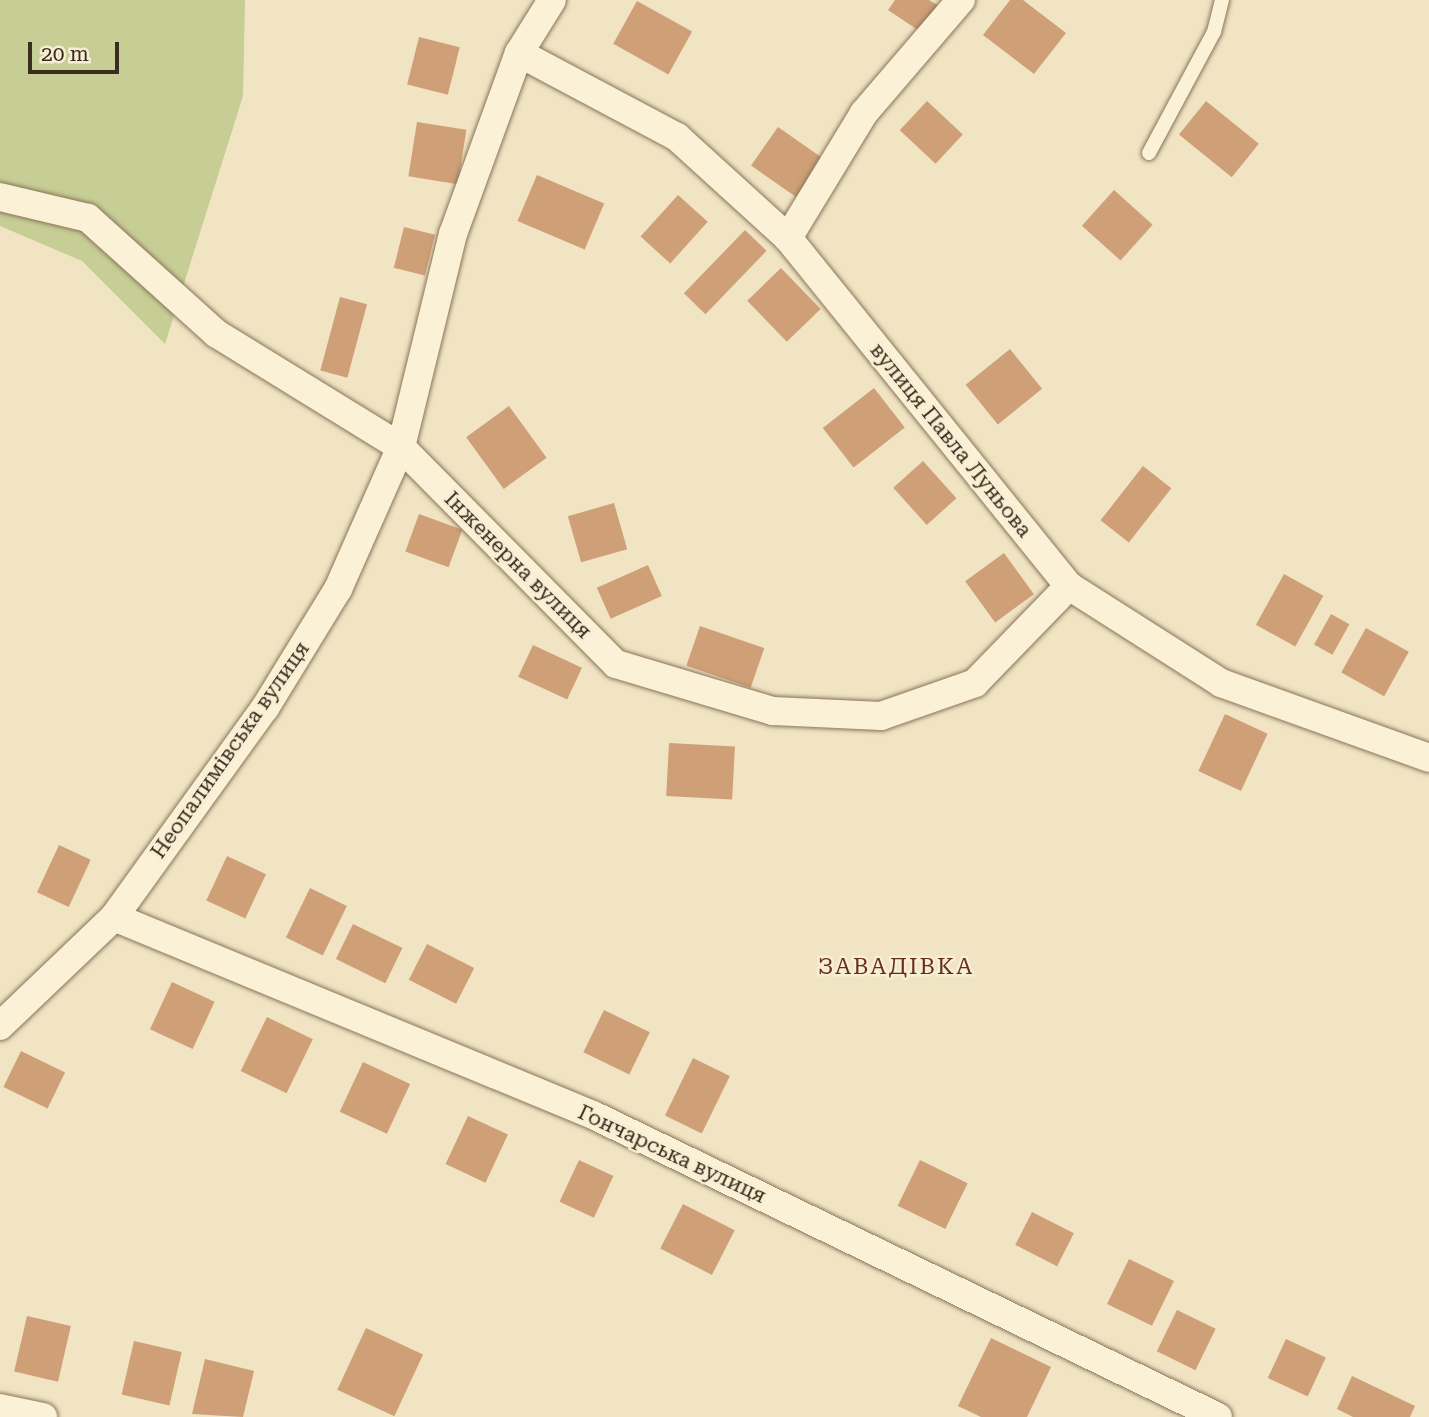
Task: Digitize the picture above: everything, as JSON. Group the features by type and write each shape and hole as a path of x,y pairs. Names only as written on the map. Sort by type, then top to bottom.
{"street":[{"name":"Неопалимівська вулиця","path":"0,1026 114,917 265,708 338,589 401,447 453,234 519,53 551,0"},
{"path":"788,238 864,113 961,0"},
{"name":"вулиця Павла Луньова","path":"519,53 677,137 788,238 1069,586 1221,683 1429,758"},
{"name":"Інженерна вулиця","path":"0,197 88,218 217,334 401,447 616,664 773,711 881,716 975,683 1069,586"},
{"name":"Гончарська вулиця","path":"114,917 593,1115 1218,1417"},
{"path":"0,1408 43,1417"}],"lane":[{"path":"1149,153 1214,32 1222,0"}],"green space":[{"path":"0,0 245,0 243,96 165,344 82,261 0,226"}],"building":[{"path":"895,0 929,0 939,6 921,32 888,10"},
{"path":"1010,0 1023,0 1066,33 1034,74 983,35"},
{"path":"637,1 692,32 668,74 613,44"},
{"path":"419,37 460,47 448,95 407,85"},
{"path":"927,101 963,134 936,164 900,130"},
{"path":"1206,101 1259,144 1232,177 1179,134"},
{"path":"417,122 466,130 458,184 408,176"},
{"path":"778,127 823,159 796,197 751,166"},
{"path":"537,175 604,204 585,250 517,221"},
{"path":"1114,190 1153,225 1121,260 1082,226"},
{"path":"678,195 708,222 670,263 641,237"},
{"path":"404,227 435,235 425,275 394,268"},
{"path":"745,230 767,251 705,314 684,293"},
{"path":"781,268 821,309 787,342 747,301"},
{"path":"340,297 367,304 347,378 320,370"},
{"path":"1010,349 1042,389 998,425 966,385"},
{"path":"874,388 905,427 854,467 823,428"},
{"path":"509,406 547,458 504,489 466,437"},
{"path":"923,461 956,498 927,525 893,488"},
{"path":"1143,466 1171,488 1129,543 1101,520"},
{"path":"614,503 627,549 581,562 568,516"},
{"path":"419,514 462,530 449,567 405,552"},
{"path":"1004,553 1034,594 995,622 965,581"},
{"path":"648,565 662,596 611,619 597,588"},
{"path":"1284,574 1323,596 1295,647 1256,625"},
{"path":"1331,614 1349,624 1332,655 1314,645"},
{"path":"700,626 764,648 751,688 686,666"},
{"path":"1366,628 1409,652 1384,696 1341,673"},
{"path":"533,645 582,668 567,700 518,677"},
{"path":"1225,714 1268,734 1241,791 1198,771"},
{"path":"669,743 735,746 732,799 666,796"},
{"path":"59,845 91,860 69,907 37,892"},
{"path":"227,856 266,874 245,919 206,900"},
{"path":"310,888 347,906 323,955 286,937"},
{"path":"353,924 402,948 385,983 336,959"},
{"path":"427,944 474,968 456,1004 409,980"},
{"path":"172,982 215,1002 193,1049 150,1029"},
{"path":"604,1010 650,1032 629,1075 583,1052"},
{"path":"267,1017 313,1039 287,1093 241,1071"},
{"path":"21,1051 65,1072 48,1108 3,1087"},
{"path":"693,1058 730,1076 702,1133 665,1116"},
{"path":"363,1062 410,1084 387,1134 340,1112"},
{"path":"468,1116 508,1135 485,1183 446,1164"},
{"path":"579,1160 613,1176 594,1218 560,1202"},
{"path":"920,1160 968,1183 945,1229 898,1206"},
{"path":"683,1204 735,1230 712,1275 660,1249"},
{"path":"1032,1212 1074,1233 1057,1266 1015,1245"},
{"path":"1129,1259 1174,1281 1152,1326 1107,1304"},
{"path":"1177,1310 1216,1329 1195,1370 1157,1351"},
{"path":"27,1316 71,1326 58,1382 14,1372"},
{"path":"366,1328 423,1355 394,1416 337,1390"},
{"path":"991,1338 1051,1367 1027,1417 981,1417 958,1406"},
{"path":"1286,1339 1326,1358 1308,1397 1268,1378"},
{"path":"134,1341 182,1352 169,1406 122,1395"},
{"path":"205,1359 254,1371 243,1417 192,1414"},
{"path":"1352,1376 1415,1406 1410,1417 1353,1417 1337,1409"}],"district":[{"name":"ЗАВАДІВКА","path":"896,967"}]}
